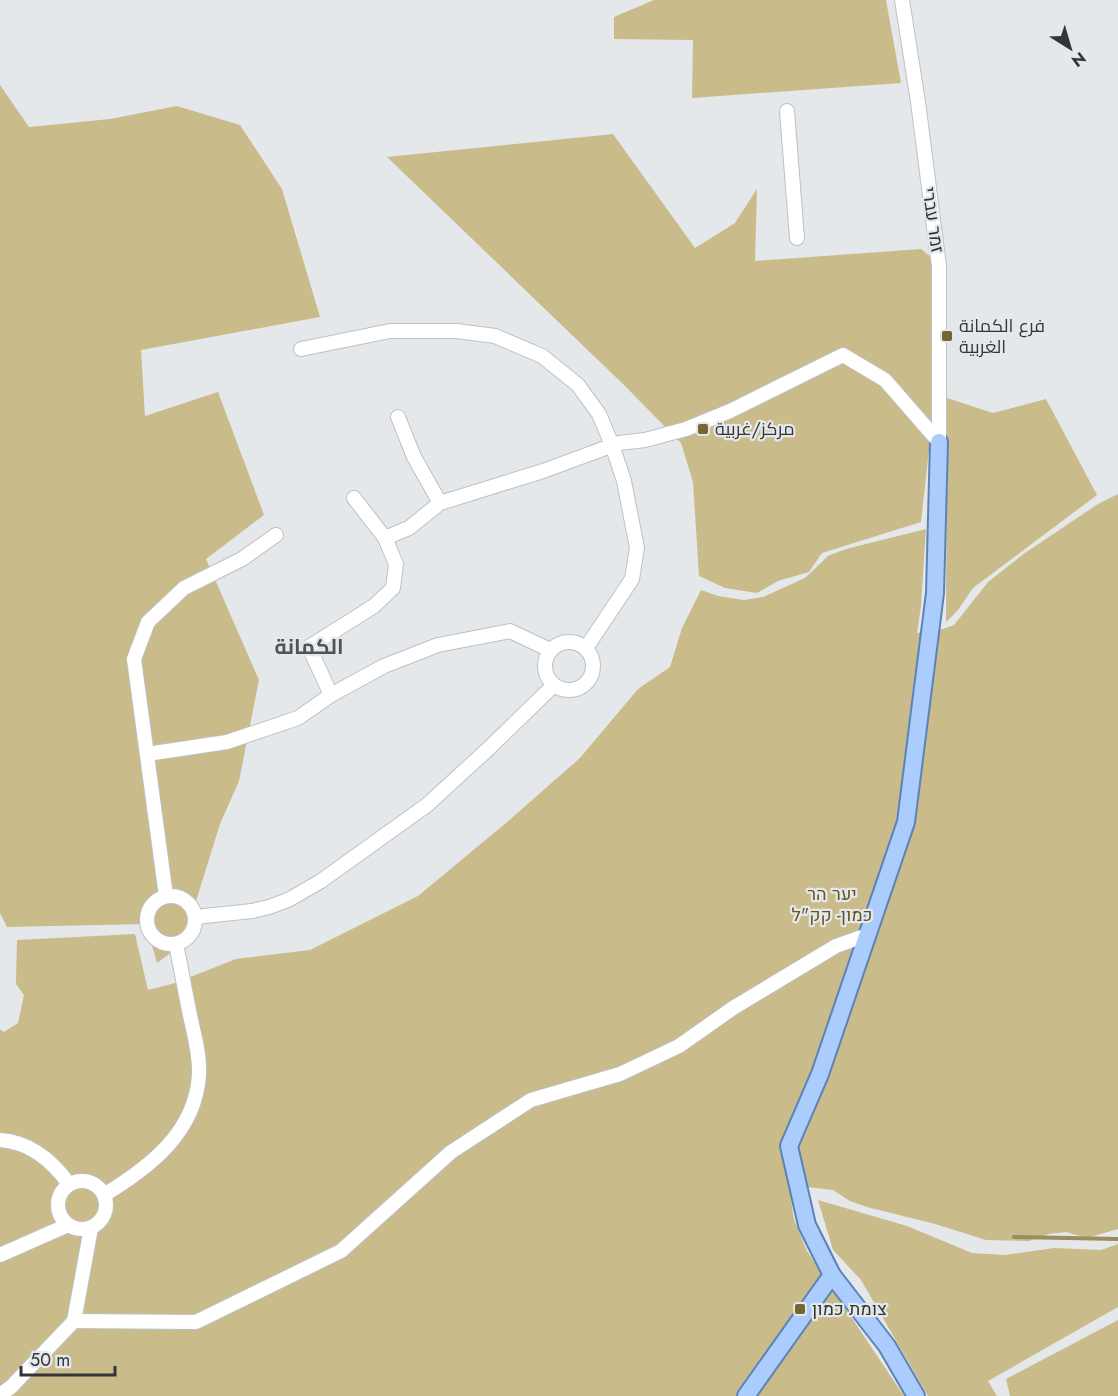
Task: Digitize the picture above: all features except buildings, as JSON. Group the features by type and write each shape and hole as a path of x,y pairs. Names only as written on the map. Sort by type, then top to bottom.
{"main road":[{"path":"916,1396 887,1346 832,1275 807,1225 789,1146 820,1074 906,822 935,593 939,442"},
{"path":"746,1396 832,1275"}],"street":[{"name":"זמר עברי","path":"902,0 939,266 939,442"},
{"path":"787,111 797,238"},
{"path":"301,349 390,331 457,331 495,336 542,356 578,385 599,414 612,445 624,481 637,549 632,579 586,648"},
{"path":"385,538 409,528 440,503 543,471 612,445 686,429 730,411 843,355 885,380 939,442"},
{"path":"398,417 414,457 440,503"},
{"path":"331,695 309,647 374,606 393,588 396,564 385,538 354,498"},
{"path":"166,896 134,659 148,622 184,588 242,559 276,535"},
{"path":"147,754 227,742 298,718 331,695 384,666 438,645 510,630 550,650"},
{"path":"572,641 586,648 593,663 589,679 577,688 569,690 554,685 545,673 544,665 550,650 556,645 572,641"},
{"path":"195,917 268,907 288,900 321,881 427,805 554,685"},
{"path":"166,896 182,898 189,903 195,917 192,933 176,944 157,940 148,927 148,912 152,904 166,896"},
{"path":"74,1321 195,1322 206,1317 340,1251 451,1152 531,1100 620,1074 679,1046 733,1008 815,958 836,946 867,935"},
{"path":"104,1195 133,1178 167,1148 190,1111 196,1091 199,1074 198,1051 176,944"},
{"path":"0,1140 29,1148 43,1155 57,1167 69,1184"},
{"path":"85,1181 100,1188 104,1195 106,1211 103,1218 91,1228 83,1230 68,1225 59,1212 59,1197 69,1184 85,1181"},
{"path":"0,1256 68,1225"},
{"path":"0,1395 11,1388 74,1321 91,1228"}],"green space":[{"path":"654,0 886,0 901,83 692,98 693,40 614,39 614,17"},
{"path":"0,85 29,127 110,119 177,106 240,125 282,189 320,317 141,350 145,416 218,392 264,515 206,559 259,680 239,781 220,824 196,901 177,948 157,963 146,924 7,927 0,913"},
{"path":"613,134 695,248 735,223 757,189 755,261 921,249 931,257 932,423 921,522 822,553 809,572 778,581 757,593 725,588 699,576 693,482 681,443 624,385 387,157"},
{"path":"947,398 993,413 1046,399 1097,495 973,588 958,610 946,622"},
{"name":"יער הר כמון- קק\"ל","path":"1118,494 1118,1229 1087,1238 1066,1232 1049,1234 1029,1241 986,1240 867,1207 850,1201 833,1190 789,1185 794,1220 807,1251 904,1396 0,1396 0,1029 4,1032 18,1023 24,995 16,984 17,940 135,934 148,990 175,983 236,959 310,950 418,896 580,758 638,689 670,667 682,628 701,590 718,596 744,600 763,597 805,578 828,556 846,549 926,529 917,633 943,629 954,625 988,582 1025,553 1098,504"},
{"path":"818,1200 907,1226 972,1253 1005,1255 1054,1248 1101,1250 1118,1244 1118,1307 988,1381 997,1396 928,1396 861,1280 833,1250"},
{"path":"1118,1320 1118,1396 1010,1396 1006,1379"}],"waterway":[{"path":"1014,1237 1118,1239"}],"place":[{"name":"فرع الكمانة الغربية","path":"947,336"},
{"name":"مركز/غربية","path":"703,429"},
{"name":"צומת כמון","path":"800,1309"}],"district":[{"name":"الكمانة","path":"309,647"}]}
